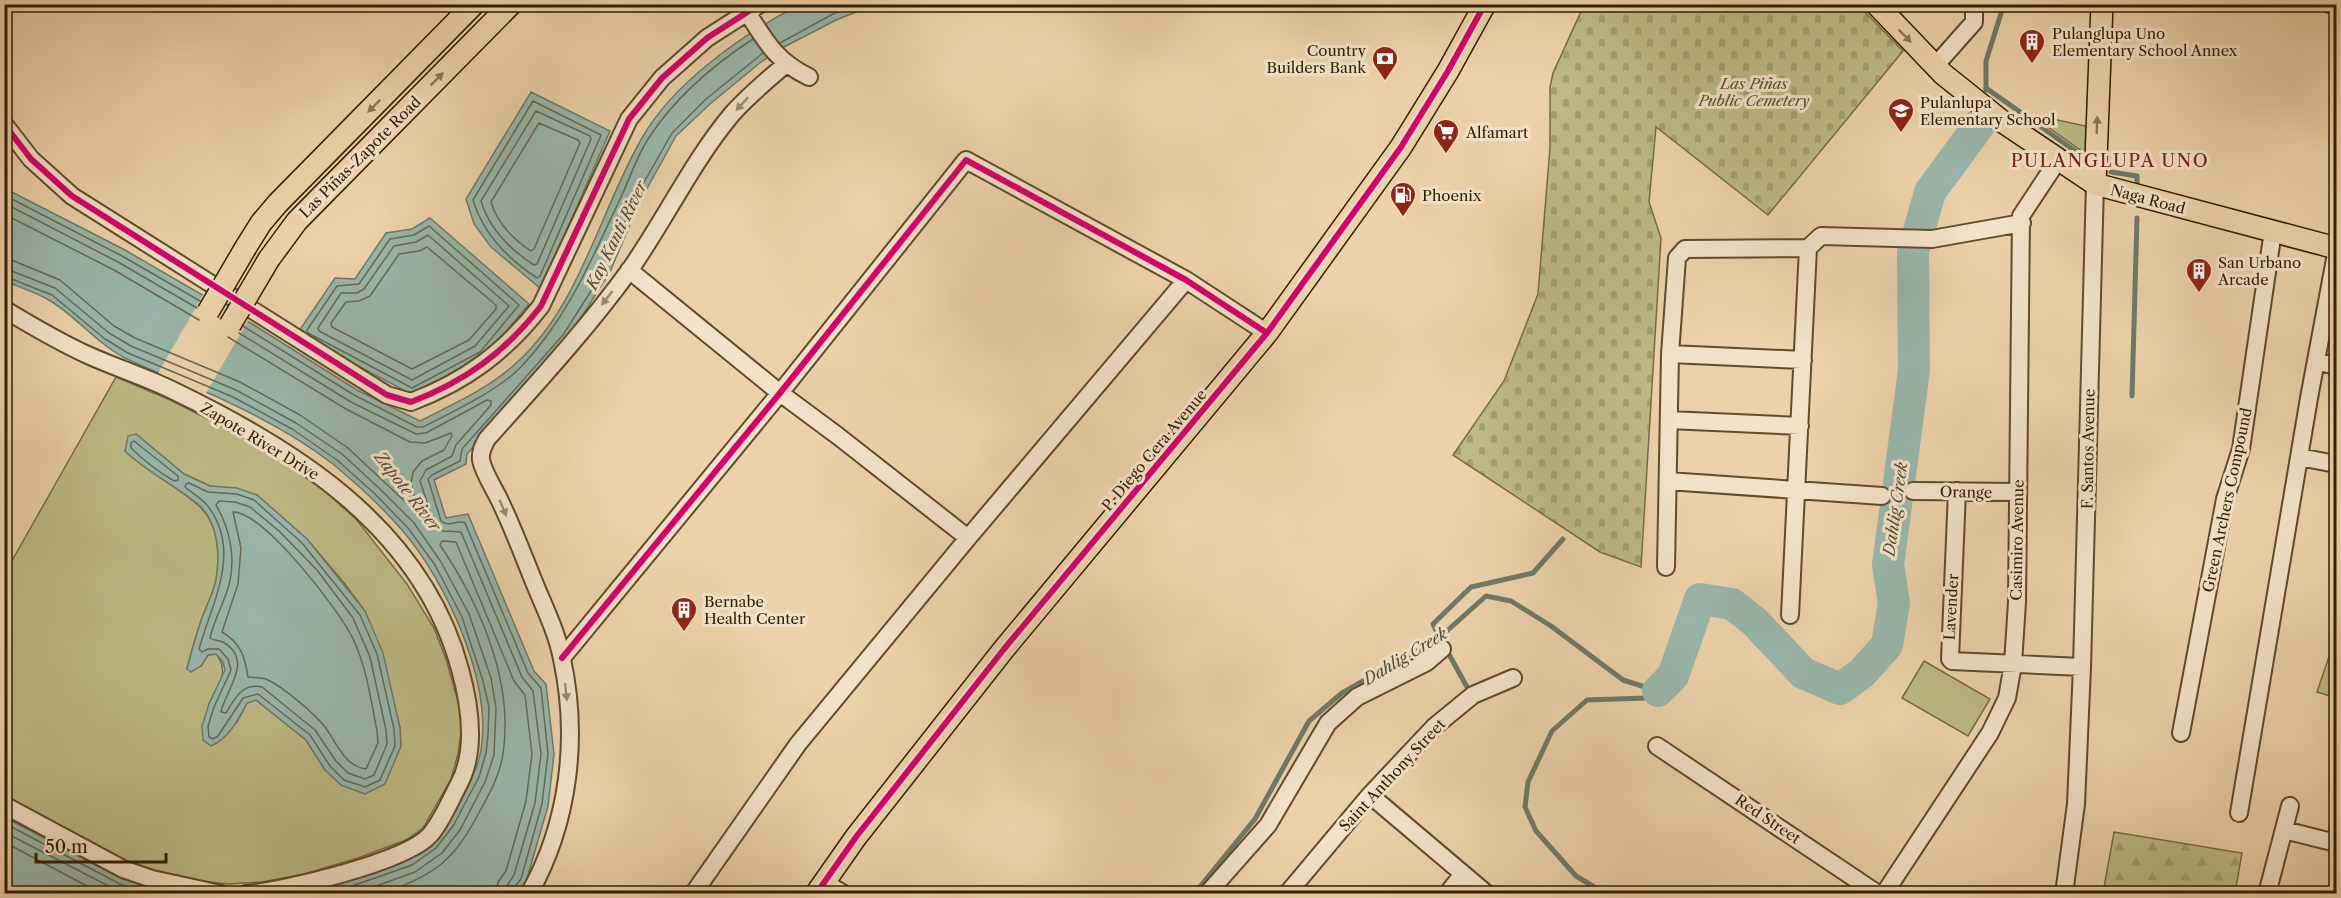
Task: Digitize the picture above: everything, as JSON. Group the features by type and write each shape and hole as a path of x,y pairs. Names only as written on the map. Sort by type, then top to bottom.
{"main road":[{"name":"Las Piñas-Zapote Road","path":"208,312 261,223 278,203 474,4"},
{"name":"Las Piñas-Zapote Road","path":"230,325 269,259 297,221 511,4"},
{"name":"P. Diego Cera Avenue","path":"820,888 856,837 1004,649 1267,333 1401,147 1448,71 1485,4"},
{"name":"Naga Road","path":"1876,4 1935,66 2004,122 2095,184 2337,248"},
{"name":"F. Santos Avenue","path":"2095,184 2102,4"}],"street":[{"path":"1935,66 1974,22 1974,4"},
{"path":"2329,4 2337,6"},
{"path":"4,124 31,159 72,196 387,395 411,402 453,383 488,362 525,326 541,306 629,119 662,78 707,38 753,12 781,60 809,77"},
{"path":"529,894 553,841 564,802 569,762 569,724 562,658 553,628 501,502 485,471 481,455 487,439 572,343 629,270 732,115 781,60"},
{"path":"562,658 780,393 966,160 1186,280 1267,333"},
{"name":"Casimiro Avenue","path":"1884,894 1990,733 2007,698 2013,664 2017,602 2021,216 2058,160"},
{"name":"F. Santos Avenue","path":"2064,894 2076,804 2082,667 2095,184"},
{"path":"1666,567 1670,354 1677,258 1685,249 1808,248 1821,236 1932,239 2022,223"},
{"name":"Green Archers Compound","path":"2181,733 2225,499 2241,449 2273,231"},
{"path":"1790,615 1808,248"},
{"path":"2239,813 2299,457 2337,254"},
{"path":"629,270 780,393 968,538"},
{"path":"693,894 798,744 1186,280"},
{"name":"Zapote River Drive","path":"4,309 89,356 170,389 299,460 362,509 391,541 416,574 445,626 456,653 467,694 469,750 464,775 430,835 401,854 287,888 246,894"},
{"path":"1670,354 1803,360"},
{"path":"2316,361 2337,366"},
{"path":"1669,420 1800,426"},
{"path":"2299,457 2337,464"},
{"path":"1668,481 1882,496"},
{"name":"Orange","path":"1913,491 2018,492"},
{"name":"Lavender","path":"1957,491 1949,657 1952,661 2013,664"},
{"path":"1207,894 1268,825 1328,723 1357,697 1427,662 1442,649"},
{"path":"2013,664 2082,667"},
{"name":"Saint Anthony Street","path":"1287,894 1370,795 1434,727 1473,695 1513,678"},
{"name":"Red Street","path":"1657,746 1878,894"},
{"path":"1370,795 1487,894"},
{"path":"4,806 123,869 152,879 221,894"},
{"path":"2267,894 2290,806"},
{"path":"2284,830 2337,843"},
{"path":"1446,894 1463,874"},
{"path":"820,888 844,894"}],"green space":[{"name":"Las Piñas Public Cemetery","path":"1584,5 1858,5 1903,51 1768,215 1656,127 1649,202 1661,238 1641,567 1600,552 1453,455 1504,381 1538,294 1550,148 1550,87 1553,73"},
{"path":"2048,118 2090,127 2089,156 2042,123"},
{"path":"116,377 168,399 262,446 307,475 356,519 407,584 434,628 446,659 460,709 461,732 451,779 423,828 406,840 358,858 304,874 262,882 229,884 198,881 135,865 5,796 5,573","holes":["136,434 184,474 210,486 257,495 307,539 365,611 400,728 401,746 392,765 325,770 306,740 256,700 247,703 237,722 209,704 222,673 222,667 216,654 208,655 201,666 187,668 216,580 218,551 214,531 206,513 199,506 125,451"]},
{"path":"2336,636 2336,698 2317,692"},
{"path":"1924,661 1990,699 1968,736 1902,698"},
{"path":"2114,832 2242,853 2235,893 2103,893"}],"water":[{"path":"799,5 874,5 836,20 784,47 761,62 710,104 676,136 639,203 610,272 568,338 467,454 466,464 434,480 446,518 468,514 534,671 546,684 554,754 548,806 526,882 517,893 309,893 407,860 433,843 449,822 473,775 481,750 483,723 480,694 463,634 435,577 419,552 386,513 333,464 257,416 125,358 49,300 5,281 4,188 125,250 254,325 357,390 420,421 468,397 503,375 536,343 572,288 627,167 655,118 691,79 711,62 755,30"},
{"path":"531,92 610,131 541,289 491,247 474,224 466,199"},
{"path":"430,218 529,304 484,357 413,395 297,334 335,278 355,279 386,233 412,229"},
{"path":"136,434 184,474 210,486 237,488 257,495 307,539 365,611 383,653 400,728 401,746 385,784 365,794 341,785 325,770 306,740 256,700 247,703 232,728 217,743 211,746 203,740 202,726 209,704 225,670 223,662 216,654 208,655 201,666 191,672 187,669 216,580 217,541 211,522 200,506 125,451 128,436"},
{"path":"4,817 122,879 172,893 10,893 5,889"}],"pier":[{"path":"204,293 249,319 205,395 157,375"}],"waterway":[{"name":"Dahlig Creek","path":"1986,90 1986,61 2004,4"},
{"name":"Dahlig Creek","path":"1986,88 2088,160"},
{"name":"Dahlig Creek","path":"1658,691 1673,676 1700,599 1732,604 1755,622 1803,673 1840,689 1862,673 1887,645 1894,603 1888,565 1914,370 1913,252 1930,192 1980,124"},
{"name":"Dahlig Creek","path":"2111,172 2137,176 2137,186"},
{"name":"Dahlig Creek","path":"2132,396 2137,218"},
{"path":"1440,639 1433,624 1471,587 1533,573 1563,539"},
{"name":"Dahlig Creek","path":"1194,894 1255,819 1309,721 1342,693 1439,638 1486,596 1511,601 1551,626 1623,680 1658,691"},
{"path":"1446,649 1467,687"},
{"name":"Dahlig Creek","path":"1606,894 1576,876 1536,831 1525,807 1528,782 1552,731 1587,700 1646,698 1658,691"}],"cycle path":[{"path":"4,124 31,159 72,196 387,395 411,402 467,375 499,351 527,322 541,306 629,119 662,78 707,38 760,4"},
{"path":"816,894 856,837 1004,649 1267,333 1401,147 1448,71 1485,4"},
{"path":"562,658 780,393 966,160 1186,280 1267,333"}],"place":[{"name":"Pulanglupa Uno Elementary School Annex","path":"2032,65"},
{"name":"Country Builders Bank","path":"1385,82"},
{"name":"Pulanlupa Elementary School","path":"1901,134"},
{"name":"Alfamart","path":"1446,155"},
{"name":"Phoenix","path":"1403,218"},
{"name":"San Urbano Arcade","path":"2199,294"},
{"name":"Bernabe Health Center","path":"684,633"}],"district":[{"name":"PULANGLUPA UNO","path":"2110,161"}],"water label":[{"name":"Kay Kanti River","path":"616,235"},
{"name":"Zapote River","path":"408,491"}]}
